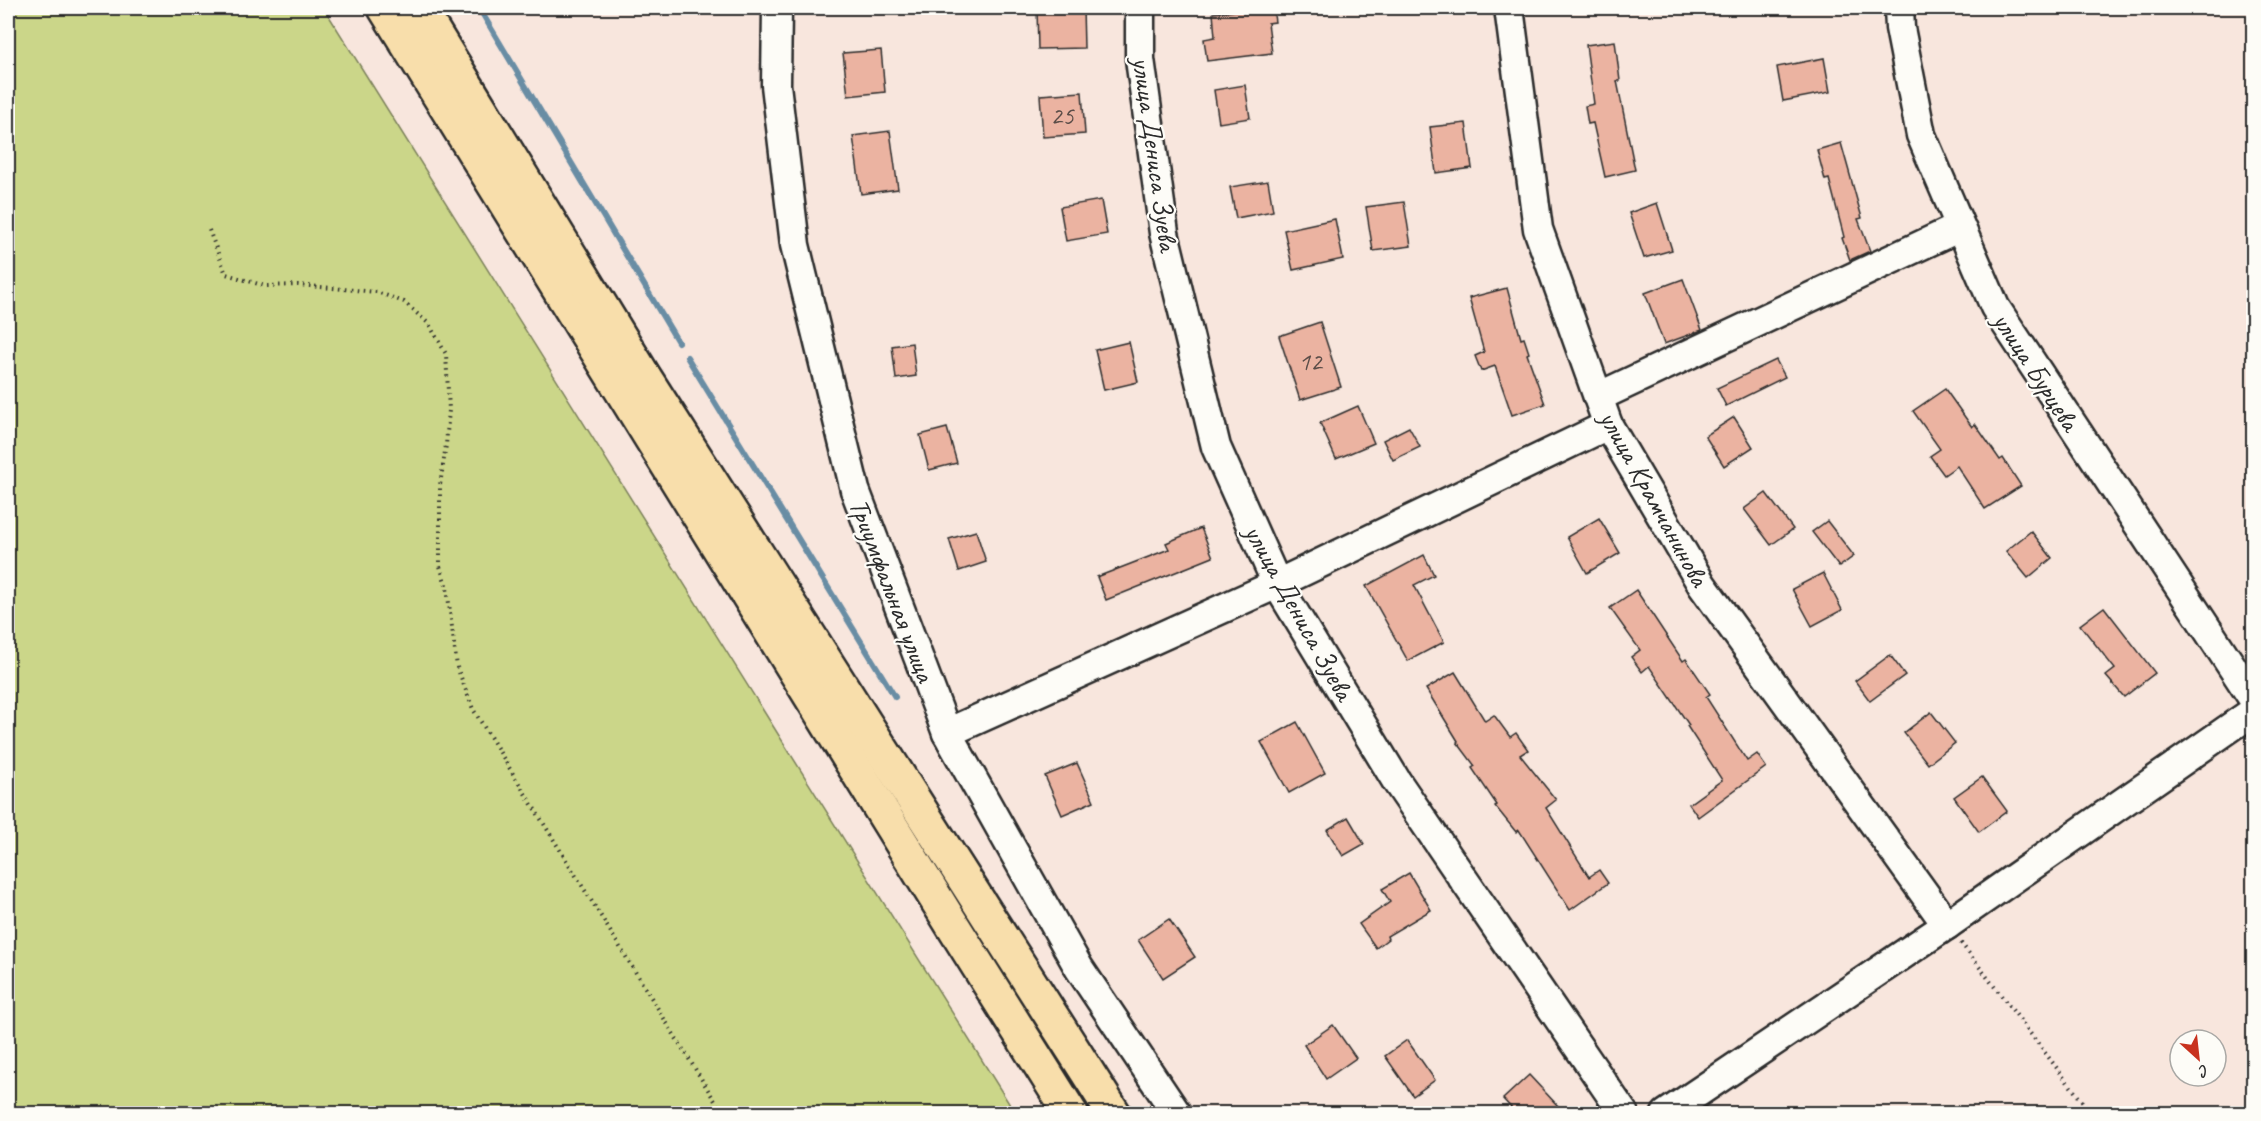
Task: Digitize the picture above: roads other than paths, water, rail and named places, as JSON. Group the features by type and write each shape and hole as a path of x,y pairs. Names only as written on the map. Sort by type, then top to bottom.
{"main road":[{"path":"385,8 1071,1113"},
{"path":"419,8 649,385 1114,1113"}],"street":[{"name":"Триумфальная улица","path":"777,8 776,85 795,245 855,490 947,733 1079,968 1177,1113"},
{"name":"улица Дениса Зуева","path":"1140,8 1140,59 1164,233 1215,447 1277,584 1397,782 1624,1113"},
{"name":"улица Крамчанинова","path":"1509,8 1538,229 1608,425 1702,585 1947,925"},
{"name":"улица Бурцева","path":"1899,8 1900,28 1921,135 1995,307 2253,700"},
{"path":"1598,397 1960,226"},
{"path":"947,733 1277,584 1608,425"},
{"path":"1666,1113 1947,925 2253,711"}],"waterway":[{"path":"479,8 678,342"},
{"path":"687,357 895,697"}]}
